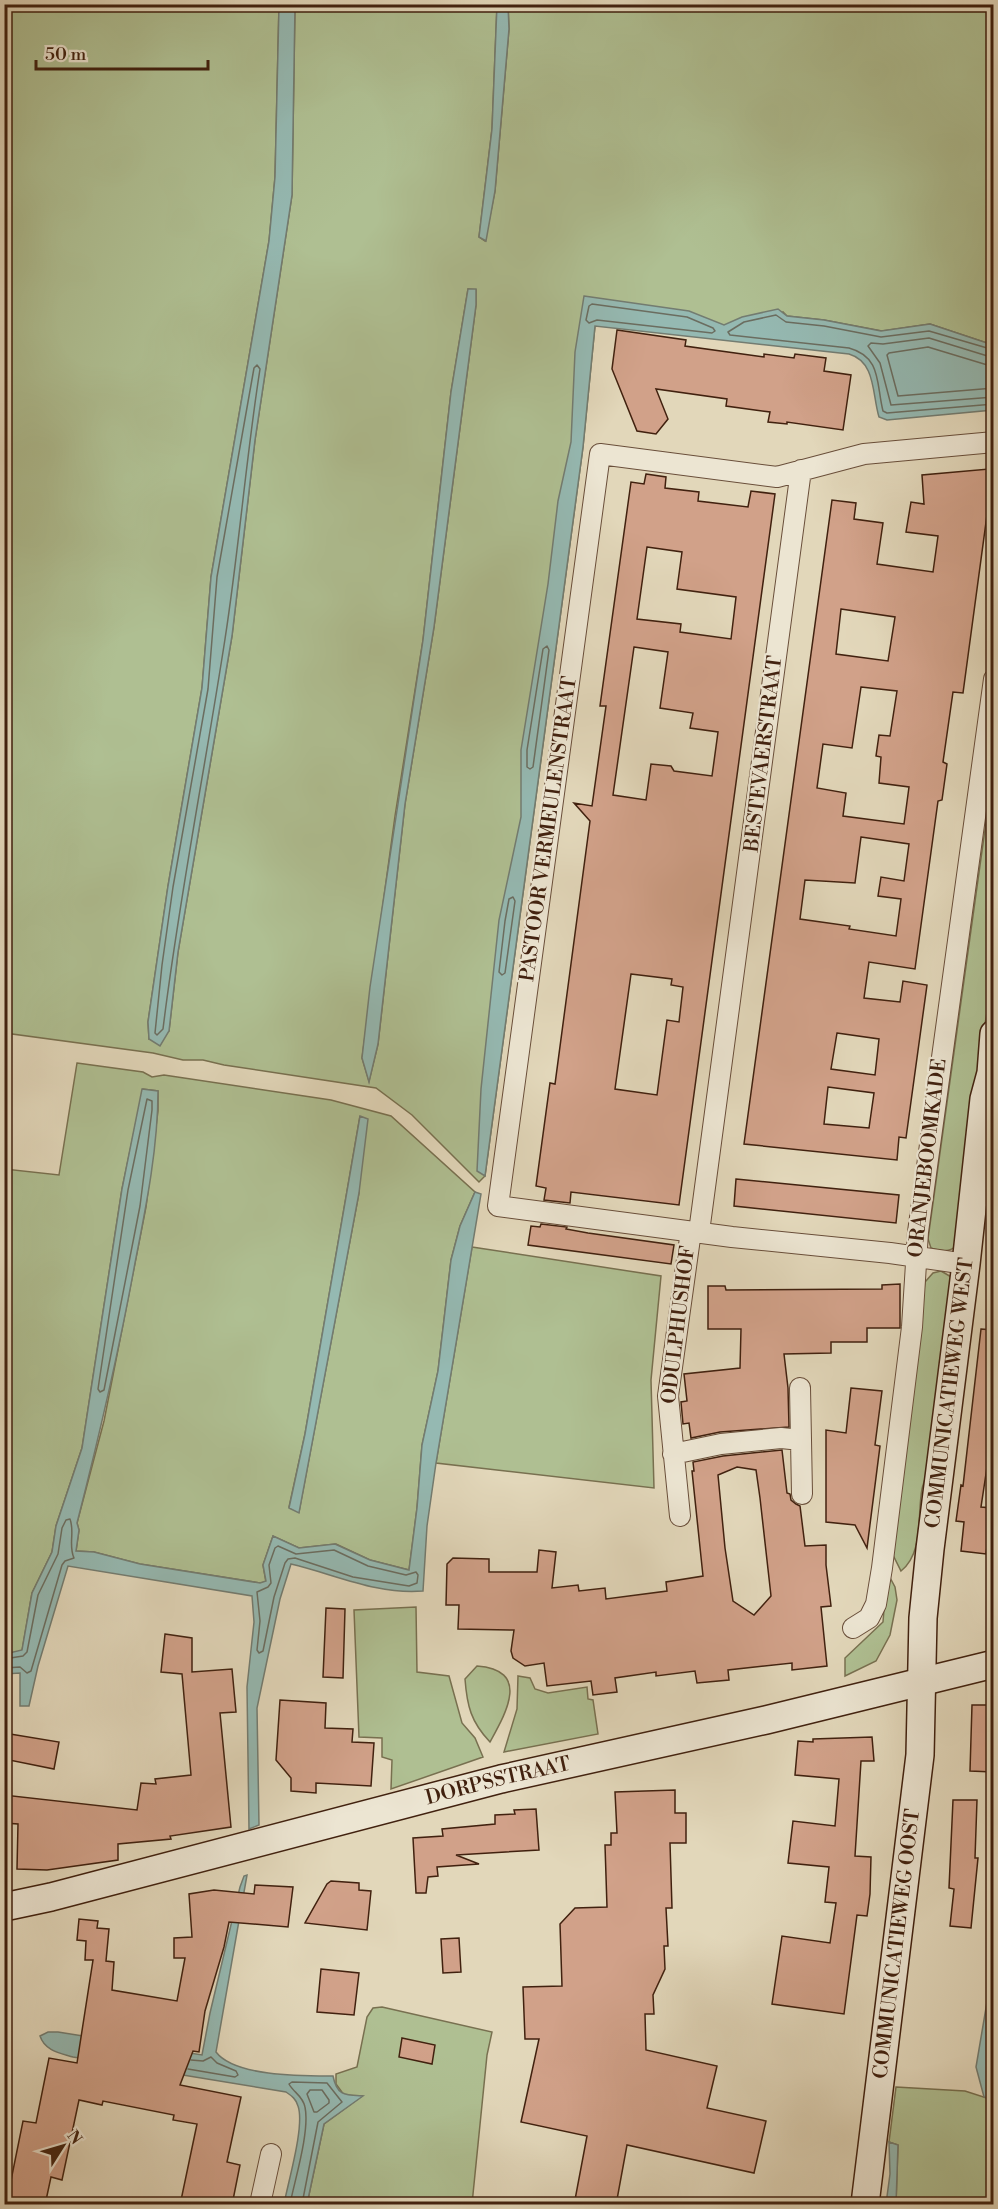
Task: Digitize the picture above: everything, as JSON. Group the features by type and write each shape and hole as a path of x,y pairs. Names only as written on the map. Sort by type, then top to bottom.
{"street":[{"path":"801,470 864,454 993,442"},
{"name":"PASTOOR VERMEULENSTRAAT","path":"695,1231 498,1206 600,454 777,477 801,470"},
{"name":"BESTEVAERSTRAAT","path":"695,1231 801,470"},
{"name":"ORANJEBOOMKADE","path":"853,1628 869,1618 876,1604 912,1327 915,1257 928,1148 993,679"},
{"name":"COMMUNICATIEWEG WEST","path":"923,1683 923,1618 930,1549 984,1099 991,1073 993,1034"},
{"path":"695,1231 966,1264"},
{"name":"ODULPHUSHOF","path":"680,1516 668,1396 695,1231"},
{"path":"800,1388 802,1494"},
{"path":"673,1454 722,1444 781,1438 801,1440"},
{"name":"DORPSSTRAAT","path":"4,1907 51,1897 501,1779 766,1720 993,1664"},
{"name":"COMMUNICATIEWEG OOST","path":"865,2205 920,1755 923,1683"},
{"path":"260,2205 271,2154"}],"green space":[{"path":"5,5 279,5 275,177 269,241 211,577 202,688 168,886 148,1022 149,1039 169,1031 178,952 232,636 255,440 292,195 295,5 497,5 492,129 479,237 485,241 495,191 509,29 508,5 993,5 993,345 930,324 882,331 824,320 787,316 783,312 753,330 598,324 595,326 583,447 485,1176 479,1182 412,1115 376,1088 203,1060 183,1060 153,1053 5,1033","holes":["468,289 476,290 476,305 434,627 405,804 378,1044 369,1081 362,1058 395,816 423,640 451,392"]},
{"path":"993,772 993,978 982,1041 957,1245 948,1250 941,1250 931,1248 928,1239"},
{"path":"77,1063 143,1072 152,1077 164,1075 331,1100 391,1116 475,1192 460,1226 451,1260 438,1371 422,1445 409,1570 370,1560 336,1544 299,1548 273,1536 263,1565 266,1582 260,1583 140,1564 94,1552 76,1551 79,1530 77,1523 104,1421 146,1207 158,1111 158,1091 143,1089 122,1189 82,1448 56,1526 52,1552 32,1593 22,1651 5,1654 5,1169 59,1175","holes":["360,1116 359,1193 299,1512 289,1507 305,1434"]},
{"path":"472,1247 661,1276 651,1380 654,1488 436,1463"},
{"path":"941,1271 953,1278 932,1461 922,1489 916,1544 908,1563 901,1571 891,1551 925,1282 933,1273"},
{"path":"887,1572 895,1587 897,1600 890,1635 876,1661 845,1676 845,1658 883,1622"},
{"path":"416,1607 417,1672 449,1676 462,1723 475,1738 483,1757 391,1789 392,1760 382,1757 382,1738 359,1737 354,1610"},
{"path":"477,1666 494,1669 504,1675 509,1684 510,1695 507,1706 490,1742 478,1728 467,1697 465,1679"},
{"path":"518,1676 530,1678 535,1689 548,1693 587,1687 588,1699 593,1700 598,1734 504,1752 517,1709"},
{"path":"382,2007 492,2032 487,2055 472,2204 307,2204 324,2124 362,2096 344,2095 336,2084 336,2074 357,2067 367,2017 373,2008"},
{"path":"896,2087 965,2091 993,2100 993,2204 896,2204 898,2145 889,2142"}],"water":[{"path":"279,5 295,5 292,195 255,440 232,636 178,952 169,1031 160,1046 149,1039 148,1022 168,886 202,688 211,577 269,241 275,177"},
{"path":"497,5 508,5 509,29 495,191 486,241 479,237 492,129"},
{"path":"468,289 476,289 476,305 434,627 405,804 378,1044 369,1082 362,1058 370,987 423,640 451,392"},
{"path":"584,296 689,311 724,325 742,317 778,309 787,316 824,320 881,331 930,324 993,345 993,410 887,420 879,417 869,371 858,358 849,354 595,326 583,447 485,1176 477,1171 481,1089 499,920 521,817 521,750 548,584 558,501 571,442 575,352"},
{"path":"142,1089 158,1091 151,1177 129,1296 77,1523 79,1530 76,1551 94,1552 140,1564 260,1583 266,1581 263,1565 273,1536 299,1548 335,1544 370,1560 409,1570 422,1445 438,1371 451,1260 460,1226 475,1192 481,1194 436,1463 427,1526 423,1591 372,1587 291,1564 280,1599 257,1708 259,1825 249,1829 247,1687 254,1622 252,1596 68,1566 38,1666 29,1706 20,1706 20,1673 5,1674 5,1654 22,1650 32,1593 52,1552 56,1526 82,1448 122,1189"},
{"path":"360,1116 368,1119 359,1193 299,1513 289,1508 305,1434"},
{"path":"247,1875 216,2052 225,2060 254,2071 288,2075 333,2076 337,2087 343,2093 363,2096 324,2124 307,2204 284,2204 298,2140 300,2115 296,2101 286,2092 73,2057 49,2048 40,2036 48,2032 58,2032 202,2055 240,1887 244,1876"},
{"path":"993,1981 993,2037 988,2067 993,2079 993,2100 984,2097 976,2067 987,2002"},
{"path":"889,2142 898,2145 896,2204 886,2204 890,2174"}],"building":[{"path":"617,330 686,340 685,346 764,357 764,354 794,358 795,354 826,358 824,371 851,375 843,430 787,422 787,424 768,422 770,412 726,406 727,399 656,389 668,419 656,434 637,431 612,369"},
{"path":"989,469 989,479 993,479 993,500 989,500 963,693 953,692 943,762 947,764 942,800 938,801 915,969 869,962 864,998 900,1002 903,981 927,985 906,1138 899,1137 897,1160 744,1144 832,500 856,503 854,519 883,523 877,564 933,572 938,536 906,532 911,502 924,504 922,475","holes":["841,609 895,617 888,661 836,654","861,687 897,691 890,736 879,735 876,756 881,757 879,783 909,787 904,824 843,816 846,793 817,788 823,744 852,748","861,837 909,844 904,881 881,877 878,896 901,899 896,936 849,929 850,926 800,919 805,880 855,883","837,1033 879,1039 875,1075 831,1069","828,1087 874,1093 869,1128 824,1124"]},
{"path":"646,474 666,477 665,488 699,492 698,501 748,507 751,491 775,494 679,1205 571,1192 570,1203 544,1200 546,1188 536,1186 550,1083 555,1084 590,821 574,803 592,806 606,706 600,706 631,482 644,484","holes":["647,547 682,552 677,589 736,597 731,639 680,632 681,624 637,619","634,647 668,652 660,708 693,713 690,728 718,732 712,776 674,771 671,766 651,764 646,800 613,795","631,974 672,979 671,985 683,987 679,1022 667,1020 657,1095 615,1089"]},
{"path":"736,1179 899,1195 896,1223 734,1206"},
{"path":"541,1224 674,1245 671,1264 528,1245 531,1226 540,1227"},
{"path":"900,1284 900,1328 867,1328 867,1342 831,1342 831,1353 784,1354 789,1427 720,1432 691,1438 689,1423 683,1424 681,1402 687,1401 684,1374 740,1368 741,1329 708,1329 708,1286 725,1286 726,1290 882,1289 882,1285"},
{"path":"981,1329 993,1330 993,1455 989,1454 981,1507 992,1508 986,1554 961,1551 964,1522 956,1521 961,1485 963,1486"},
{"path":"851,1388 882,1391 875,1445 880,1446 867,1548 855,1525 826,1522 826,1430 846,1433"},
{"path":"782,1450 787,1493 790,1494 791,1500 800,1506 805,1546 826,1545 831,1606 821,1607 827,1666 792,1670 792,1663 728,1670 729,1680 697,1683 695,1671 656,1676 656,1672 615,1678 617,1692 593,1695 591,1681 547,1686 544,1663 525,1666 513,1658 511,1651 514,1630 458,1629 459,1605 446,1605 447,1564 453,1558 489,1559 489,1572 537,1572 539,1550 556,1552 552,1588 578,1585 579,1591 605,1588 606,1599 667,1591 666,1582 703,1576 693,1462 723,1456","holes":["737,1467 756,1470 771,1596 754,1615 733,1601 718,1475"]},
{"path":"326,1608 345,1609 343,1678 323,1677"},
{"path":"165,1634 192,1638 192,1672 232,1669 236,1712 220,1713 231,1827 170,1836 171,1839 118,1844 118,1860 47,1870 17,1869 18,1824 4,1823 4,1795 137,1810 141,1783 156,1784 155,1779 191,1775 182,1674 161,1672"},
{"path":"280,1700 326,1703 325,1728 353,1729 352,1742 374,1743 371,1786 316,1783 316,1793 291,1791 291,1778 276,1760"},
{"path":"972,1705 993,1705 993,1772 970,1771"},
{"path":"4,1733 59,1742 54,1769 4,1759"},
{"path":"872,1737 874,1761 861,1761 855,1856 871,1857 870,1894 867,1916 857,1915 844,2014 772,2004 782,1936 830,1943 836,1903 825,1902 829,1867 788,1863 793,1821 835,1826 839,1779 795,1775 798,1741 813,1742 813,1739"},
{"path":"675,1790 675,1813 686,1813 686,1843 670,1843 672,1908 666,1908 668,1946 664,1946 665,1969 653,1995 654,2014 645,2014 646,2050 717,2066 707,2108 766,2121 754,2173 627,2145 616,2205 574,2205 587,2136 521,2122 539,2039 525,2039 523,1987 562,1986 560,1924 575,1908 607,1907 605,1845 611,1845 611,1833 617,1833 615,1792"},
{"path":"953,1800 977,1800 975,1858 978,1858 971,1928 950,1926 954,1889 949,1888"},
{"path":"536,1809 539,1850 456,1855 479,1864 437,1867 438,1876 428,1877 426,1893 416,1893 413,1838 443,1836 442,1829 495,1824 495,1815 515,1814 514,1810"},
{"path":"331,1881 359,1883 359,1890 371,1891 367,1930 305,1923 327,1884"},
{"path":"255,1885 293,1887 288,1927 229,1922 205,2011 199,2052 193,2051 180,2085 241,2097 227,2162 240,2165 232,2205 180,2205 197,2124 173,2120 174,2115 103,2101 102,2105 79,2100 62,2180 51,2177 45,2205 6,2205 23,2121 36,2123 49,2058 77,2063 93,1960 85,1960 86,1941 77,1940 79,1919 98,1921 97,1928 109,1929 106,1961 114,1962 112,1990 177,2001 185,1958 174,1958 174,1938 192,1937 189,1894 214,1890 254,1894"},
{"path":"459,1938 461,1972 443,1973 441,1939"},
{"path":"321,1969 359,1973 354,2015 317,2012"},
{"path":"402,2038 435,2045 432,2064 399,2057"}]}
